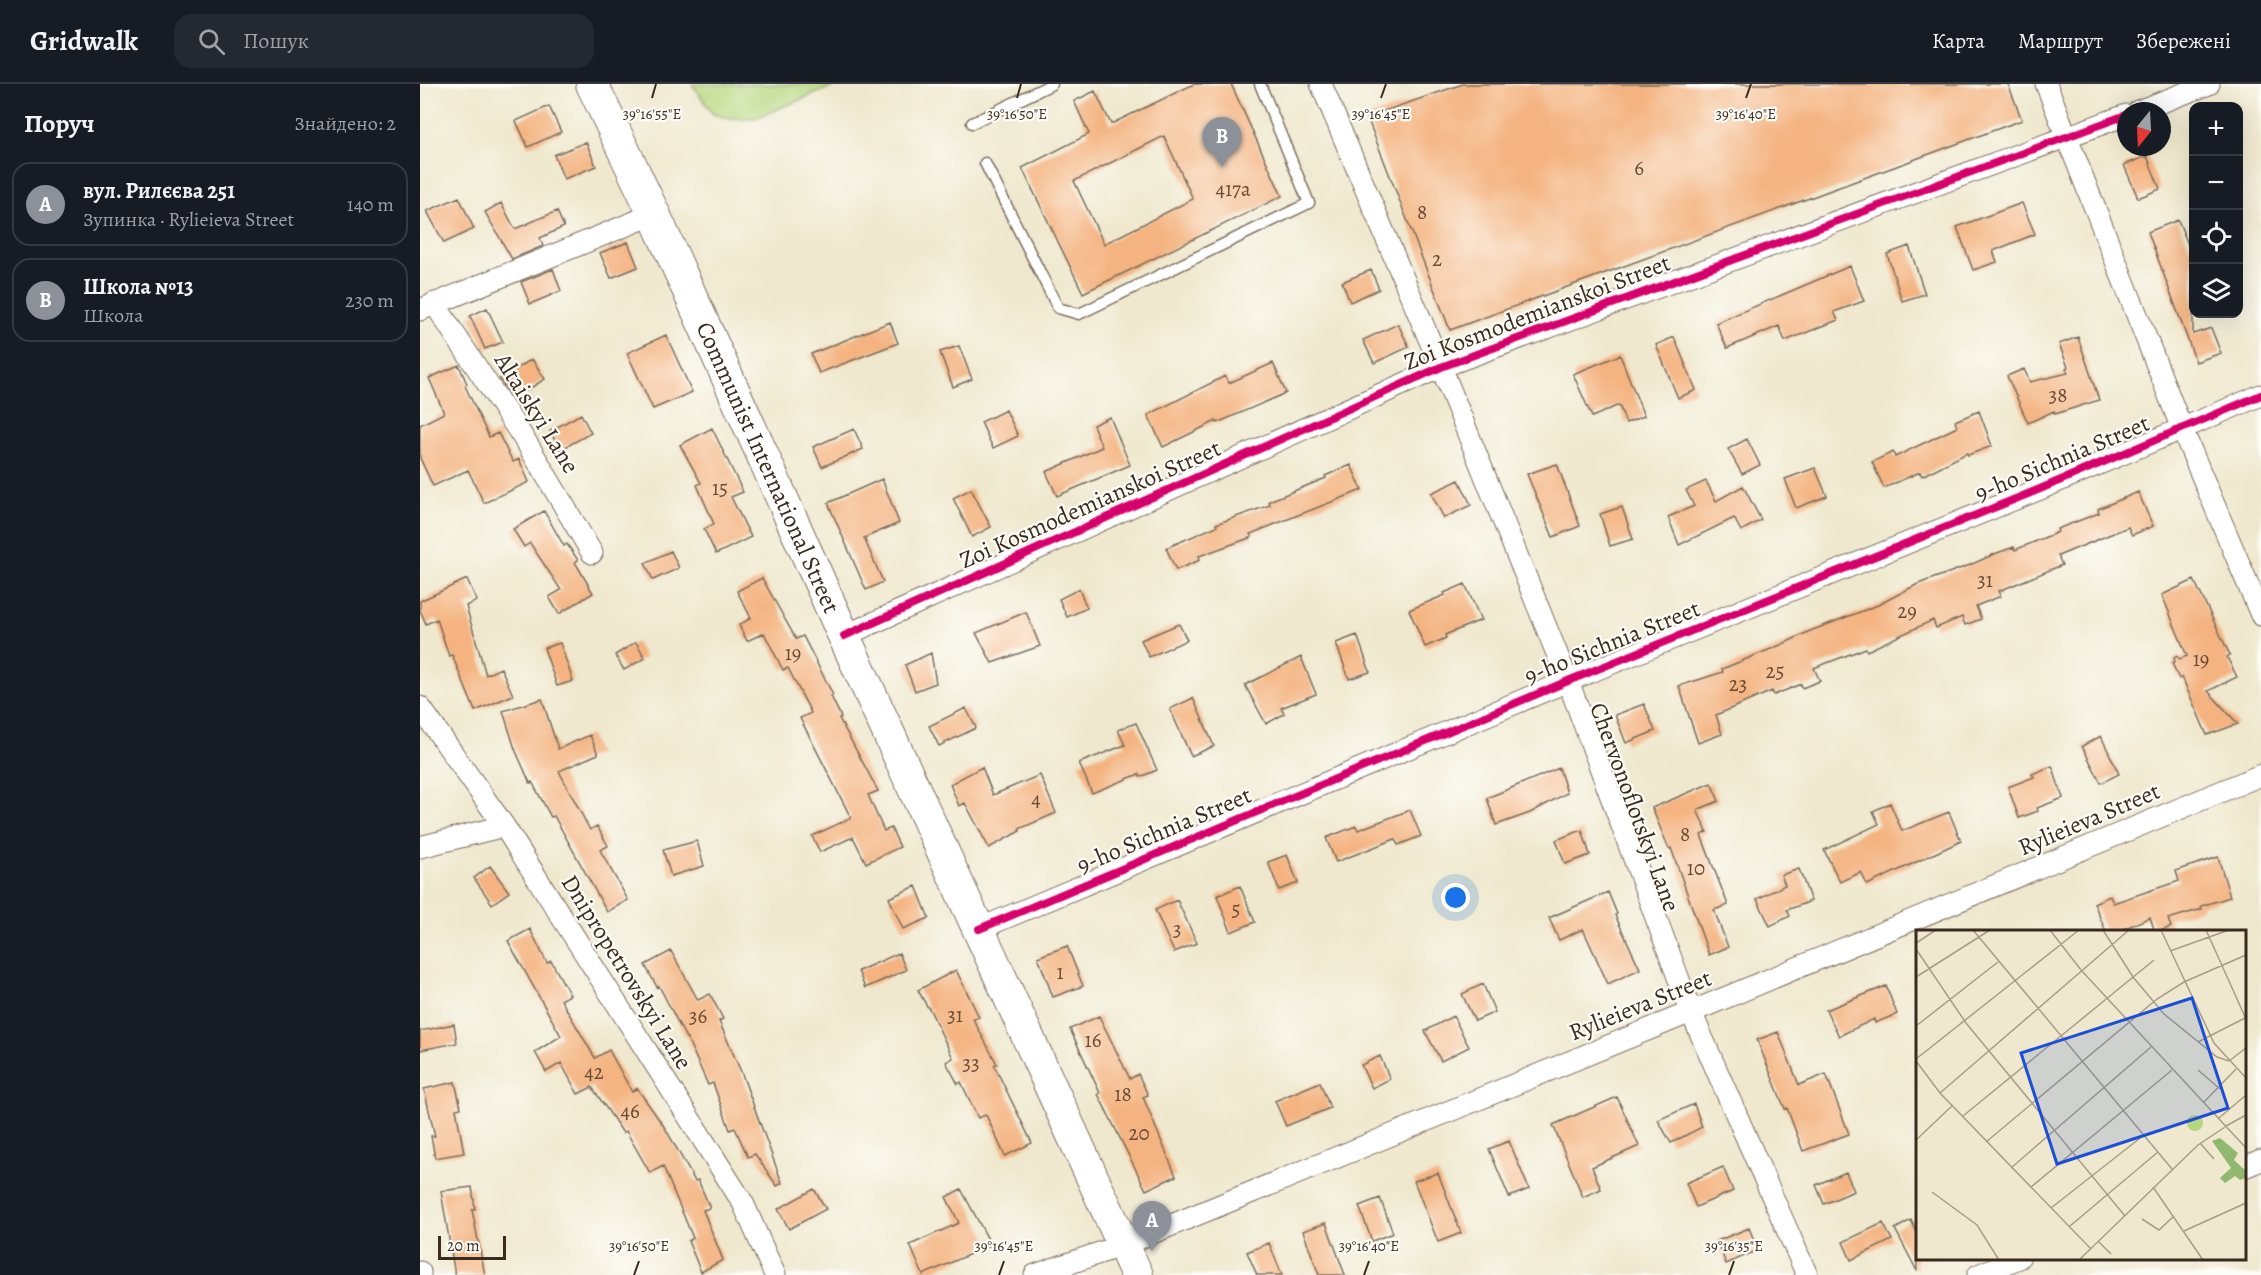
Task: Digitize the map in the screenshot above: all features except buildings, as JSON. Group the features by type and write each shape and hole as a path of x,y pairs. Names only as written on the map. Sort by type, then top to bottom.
{"main road":[{"name":"Communist International Street","path":"592,84 654,214 844,636 1137,1275"}],"street":[{"path":"2046,84 2182,429 2261,615"},
{"path":"2162,102 2209,84"},
{"name":"Chervonoflotskyi Lane","path":"1328,86 1568,681 1691,1012 1807,1275"},
{"name":"Zoi Kosmodemianskoi Street","path":"844,636 1441,367 2117,119"},
{"name":"Altaiskyi Lane","path":"592,553 528,445 427,306 654,214"},
{"name":"9-ho Sichnia Street","path":"979,929 1568,681 2040,489 2261,395"},
{"name":"Dnipropetrovskyi Lane","path":"420,707 504,826 742,1203 775,1275"},
{"name":"Rylieieva Street","path":"1035,1275 1123,1245 2261,775"},
{"path":"420,847 504,826"},
{"path":"2246,1166 2261,1160"},
{"path":"1978,1275 2014,1260"}],"lane":[{"path":"972,123 1052,84"},
{"path":"985,163 1058,308 1079,314 1309,203 1260,84"}],"green space":[{"path":"692,84 839,84 756,118 728,118 713,114"}],"cycle path":[{"path":"844,636 1441,367 2117,118"},
{"path":"979,929 1568,681 2040,489 2261,395"}],"place":[{"name":"Школа №13","path":"1222,167"},
{"name":"вул. Рилєєва 251","path":"1152,1251"}]}
